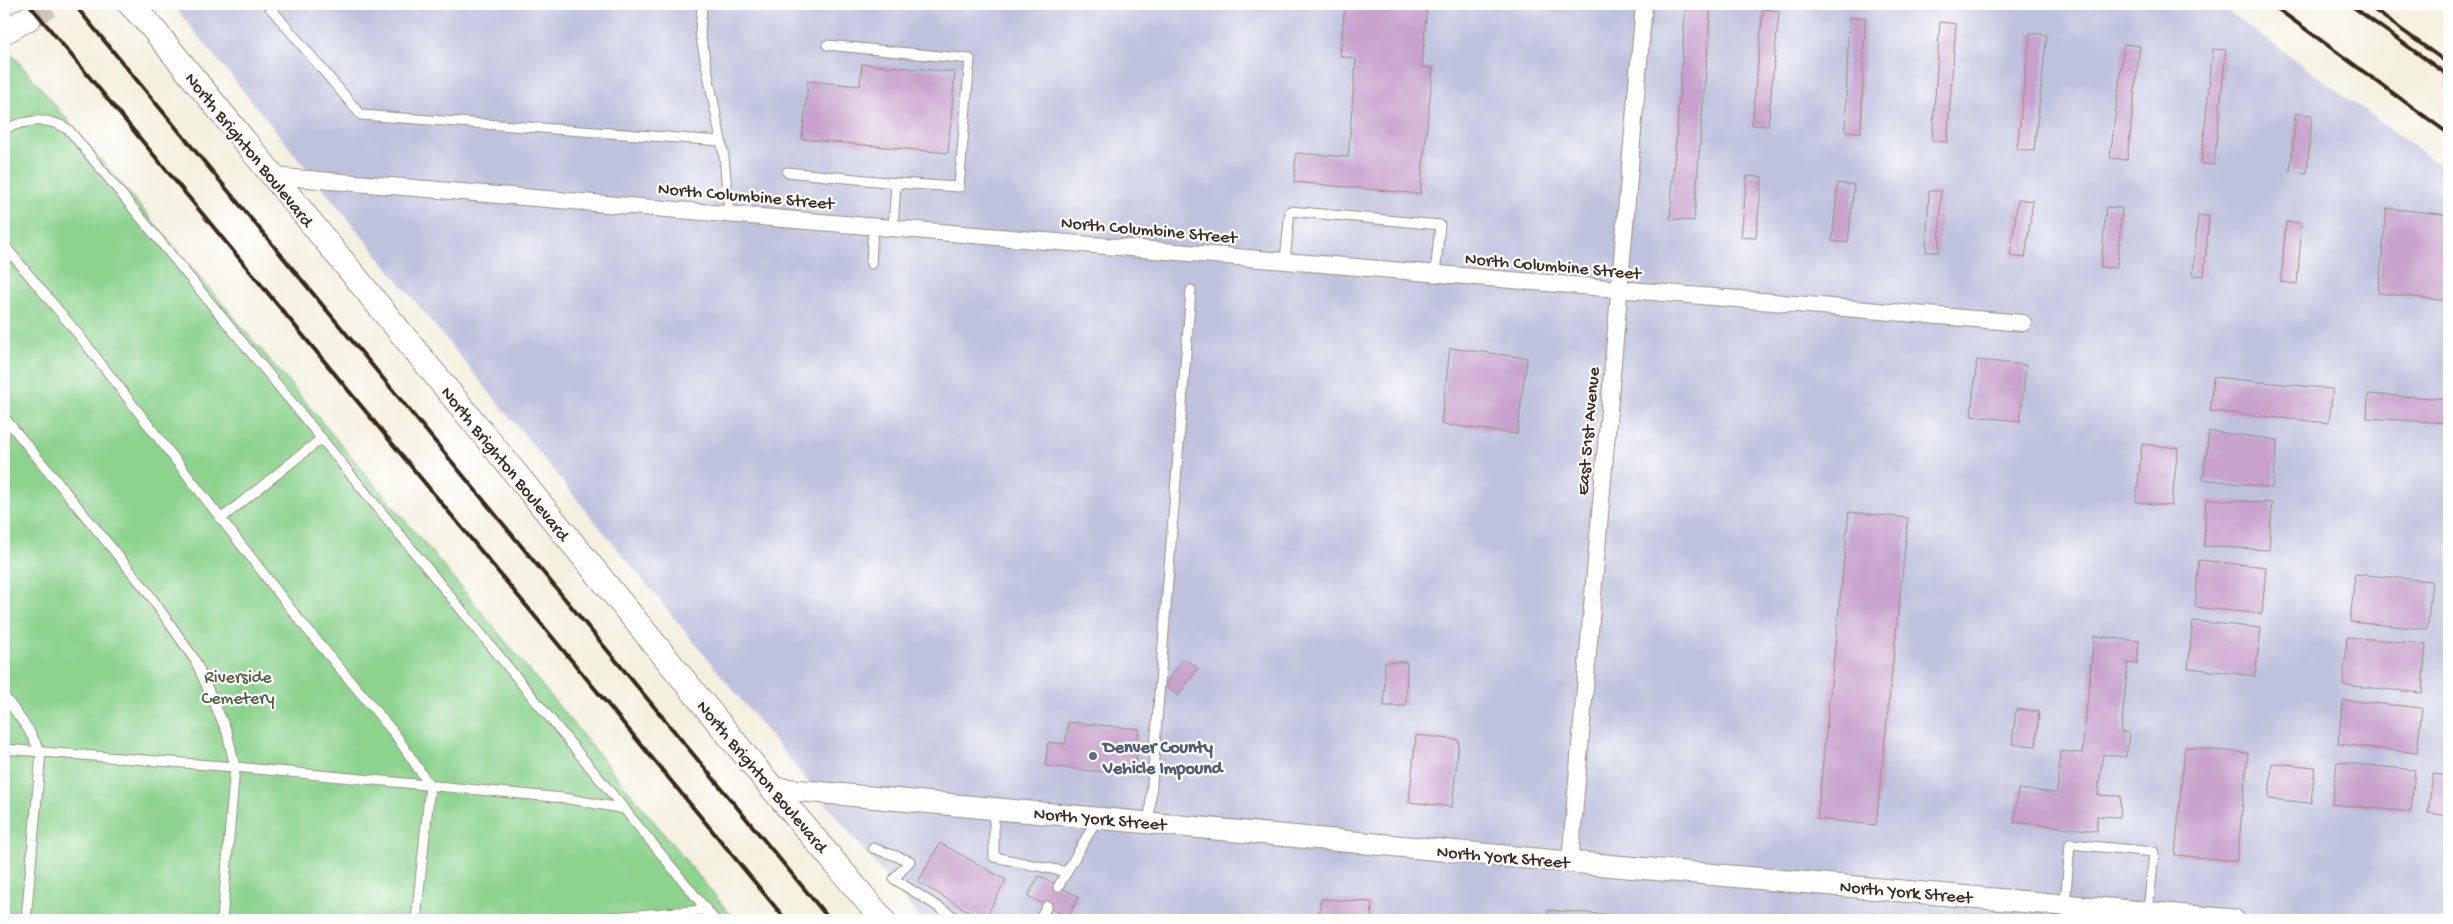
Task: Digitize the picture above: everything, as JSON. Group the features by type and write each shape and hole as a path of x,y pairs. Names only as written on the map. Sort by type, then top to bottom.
{"main road":[{"name":"North Brighton Boulevard","path":"130,4 150,25 772,788 884,920"},
{"path":"4,32 17,14"}],"street":[{"name":"East 51st Avenue","path":"1570,862 1644,4"},
{"name":"North Columbine Street","path":"272,176 2023,323"},
{"name":"North York Street","path":"772,788 1570,862 2234,920"}],"lane":[{"path":"267,4 361,115 722,141"},
{"path":"702,4 700,33 722,141 729,214"},
{"path":"787,172 959,187 970,59 827,45"},
{"path":"4,129 18,123 43,120 59,124 69,130 715,920"},
{"path":"893,228 896,182"},
{"path":"1286,260 1290,212 1440,225 1435,275"},
{"path":"871,264 873,226"},
{"path":"4,245 78,334 301,622 395,734 430,786 416,920"},
{"path":"1149,822 1191,290"},
{"path":"4,416 147,592 195,660 227,732 236,767 222,920"},
{"path":"222,518 322,438"},
{"path":"4,696 28,729 41,753 26,920"},
{"path":"4,749 236,767 564,798 625,809"},
{"path":"994,808 994,858 1067,872"},
{"path":"1058,886 1098,818"},
{"path":"2065,905 2070,844 2154,852 2148,913"},
{"path":"873,848 910,861 894,879 959,920"},
{"path":"1039,920 1047,906"},
{"path":"571,920 705,910"},
{"path":"705,910 708,920"}],"shaded area":[{"path":"172,4 2218,4 2449,172 2449,920 921,920"}],"green space":[{"name":"Riverside Cemetery","path":"12,54 441,563 735,920 4,920 4,59"}],"building":[{"path":"1345,4 1427,4 1422,67 1433,68 1420,194 1294,182 1296,153 1348,157 1356,59 1340,56"},
{"path":"1686,4 1711,4 1694,221 1670,219"},
{"path":"1763,9 1779,11 1768,126 1752,125"},
{"path":"1849,17 1865,18 1861,132 1845,131"},
{"path":"1940,22 1956,24 1947,142 1932,141"},
{"path":"2030,33 2047,35 2034,151 2017,149"},
{"path":"2124,44 2140,46 2127,160 2110,158"},
{"path":"2213,49 2226,50 2214,165 2201,164"},
{"path":"862,64 955,72 948,153 802,139 808,81 860,86"},
{"path":"2296,113 2312,115 2307,173 2290,171"},
{"path":"1747,176 1762,177 1756,238 1741,237"},
{"path":"1838,183 1854,185 1848,243 1832,241"},
{"path":"1929,191 1941,191 1939,252 1926,252"},
{"path":"2018,199 2033,201 2025,258 2010,256"},
{"path":"2106,207 2122,208 2117,268 2101,267"},
{"path":"2387,208 2449,215 2449,301 2378,293"},
{"path":"2198,215 2209,216 2204,276 2193,275"},
{"path":"2286,222 2302,223 2297,284 2281,282"},
{"path":"1450,348 1527,358 1517,434 1441,424"},
{"path":"1977,360 2026,365 2020,421 1971,416"},
{"path":"2213,377 2333,389 2329,423 2210,411"},
{"path":"2368,394 2448,399 2447,423 2367,418"},
{"path":"2209,431 2278,440 2272,488 2203,479"},
{"path":"2142,444 2178,448 2171,506 2136,502"},
{"path":"2206,499 2272,503 2269,550 2204,546"},
{"path":"1849,512 1908,518 1876,825 1817,819"},
{"path":"2199,560 2266,567 2262,614 2195,607"},
{"path":"2355,574 2432,581 2427,629 2350,622"},
{"path":"2193,621 2261,628 2255,676 2188,668"},
{"path":"2094,636 2139,641 2137,664 2128,663 2121,732 2129,733 2126,757 2103,754 2098,795 2121,796 2120,817 2097,816 2097,831 2014,822 2018,789 2057,793 2060,751 2082,753"},
{"path":"2347,637 2426,644 2422,693 2343,685"},
{"path":"1184,658 1198,668 1178,696 1164,685"},
{"path":"1385,662 1407,662 1406,706 1384,706"},
{"path":"2343,700 2422,708 2417,753 2338,744"},
{"path":"2016,709 2039,711 2036,746 2012,744"},
{"path":"1068,722 1139,729 1135,775 1045,766 1048,742 1066,744"},
{"path":"1416,735 1459,740 1452,807 1409,802"},
{"path":"2185,747 2248,753 2237,861 2175,855"},
{"path":"2337,762 2415,770 2411,812 2332,804"},
{"path":"2272,763 2315,767 2311,803 2269,799"},
{"path":"2433,774 2449,776 2449,816 2428,813"},
{"path":"940,843 1006,880 984,920 918,882"},
{"path":"1039,876 1079,897 1068,917 1028,896"},
{"path":"1321,899 1372,902 1371,920 1319,920"},
{"path":"1548,910 1613,915 1612,920 1547,920"}],"tunnel":[{"path":"29,18 52,4"}],"railway":[{"path":"29,4 786,920"},
{"path":"74,4 830,920"},
{"path":"2271,4 2449,134"},
{"path":"2349,4 2449,76"},
{"path":"2366,4 2449,64"}],"place":[{"name":"Denver County Vehicle Impound","path":"1093,756"}]}
